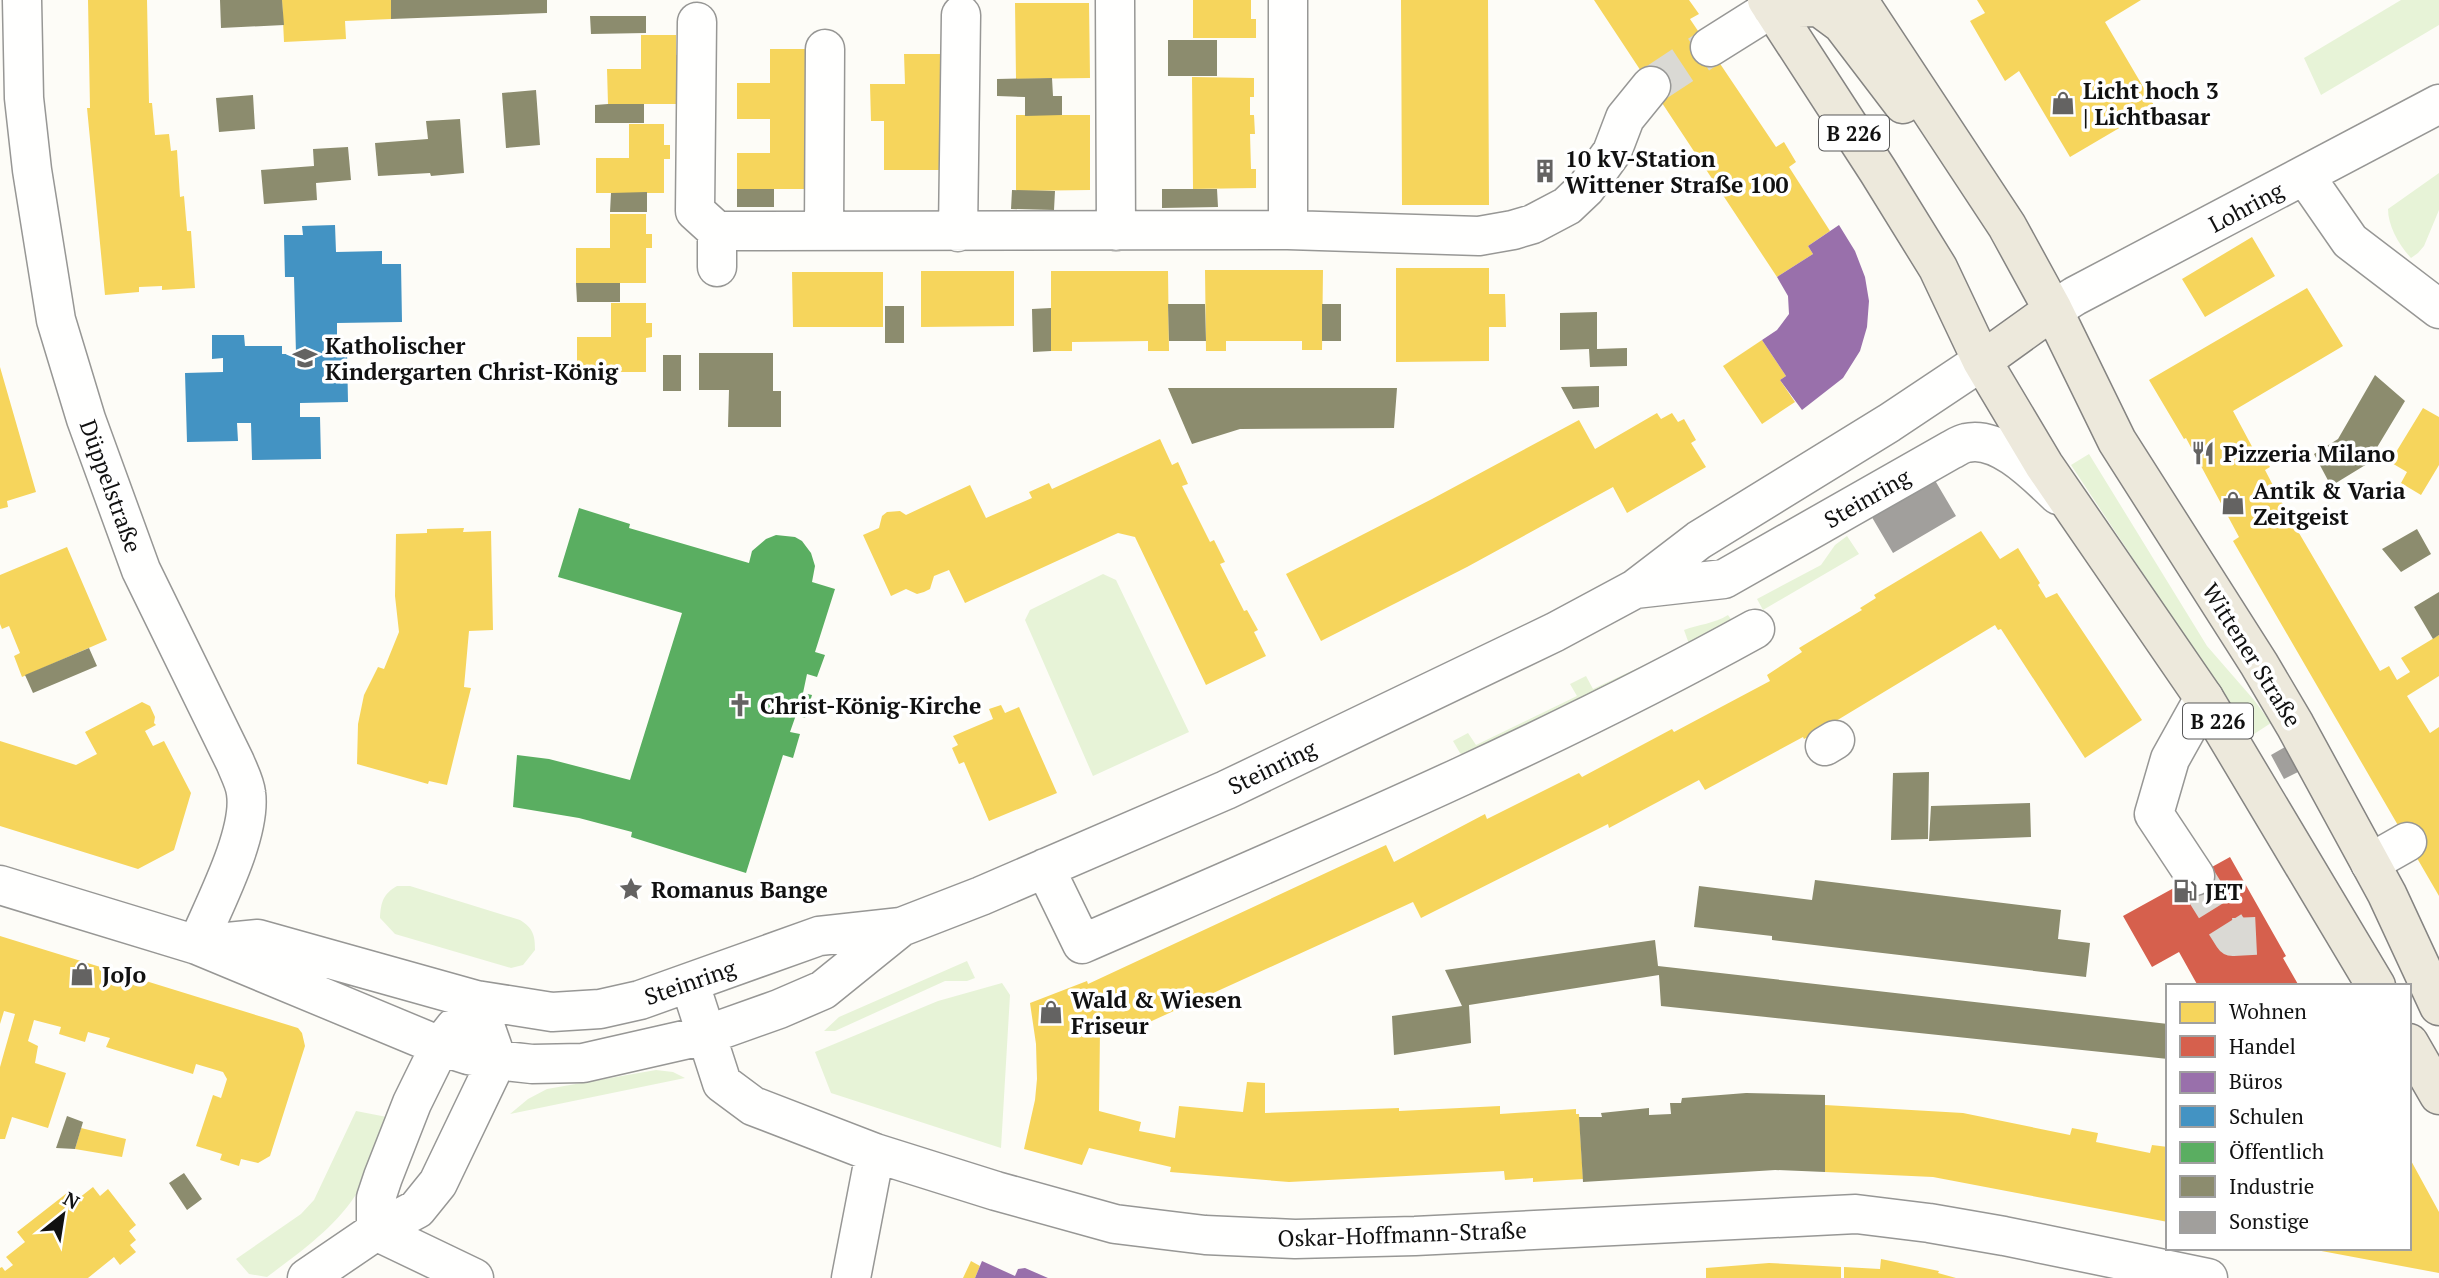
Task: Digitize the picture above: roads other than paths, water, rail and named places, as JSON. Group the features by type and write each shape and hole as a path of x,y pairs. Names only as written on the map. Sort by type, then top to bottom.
{"main road":[{"name":"Wittener Straße","path":"1858,0 2007,226 2053,310 2117,441 2295,725 2388,894 2439,1006"},
{"name":"Wittener Straße","path":"1770,4 1819,7 1842,24 1875,71 1912,116 1956,147"},
{"name":"B 226","path":"1770,4 1938,268 1982,361 2044,465 2204,698 2375,984"},
{"path":"1982,361 2053,310"},
{"path":"2411,1047 2439,1096"}],"street":[{"name":"Düppelstraße","path":"22,0 11,65 32,170 54,306 71,369 86,419 141,569 235,762 246,793 244,824 228,873 197,945"},
{"path":"1115,0 1116,232"},
{"path":"1288,0 1288,230"},
{"path":"1710,47 1770,4"},
{"path":"958,232 961,15"},
{"path":"697,22 695,211 717,249 824,231 1288,230 1479,236 1533,224 1567,206 1586,188 1612,152 1625,118 1651,86"},
{"path":"824,231 825,49"},
{"name":"Lohring","path":"2053,310 2439,104"},
{"path":"2305,176 2350,242 2436,294"},
{"name":"Steinring","path":"476,1000 552,1012 600,1009 640,1000 819,936 901,927 1045,869 1226,790 1555,632 1635,589 1699,540 1889,423 1982,361"},
{"name":"Steinring","path":"1635,589 1724,579 1967,442 1986,443 2007,452 2034,471 2080,516"},
{"path":"1045,869 1082,944 1457,780 1662,681 1755,629"},
{"path":"2195,876 2154,814 2170,759 2204,698"},
{"path":"2370,863 2407,842"},
{"path":"0,885 197,945 440,1046"},
{"name":"Steinring","path":"440,1046 497,1060 532,1064 583,1063 706,1035 823,990 901,927"},
{"path":"197,945 258,939 476,1000"},
{"name":"Oskar-Hoffmann-Straße","path":"690,984 722,1083 752,1106 875,1153 996,1192 1115,1224 1205,1236 1295,1239 1415,1236 1856,1214 1991,1234 2207,1278"},
{"path":"376,1231 376,1198 412,1103 440,1046 476,1000"},
{"path":"307,1278 376,1231 417,1209 438,1183 497,1060 476,1000"},
{"path":"850,1278 875,1153"},
{"path":"376,1231 474,1278"}],"tunnel":[{"path":"1651,86 1710,47"},
{"path":"2195,876 2233,937 2274,935"}],"place":[{"name":"Licht hoch 3 | Lichtbasar","path":"2063,103"},
{"name":"10 kV-Station Wittener Straße 100","path":"1545,171"},
{"name":"Katholischer Kindergarten Christ-König","path":"305,358"},
{"name":"Pizzeria Milano","path":"2203,453"},
{"name":"Antik & Varia Zeitgeist","path":"2233,503"},
{"name":"Christ-König-Kirche","path":"740,705"},
{"name":"Romanus Bange","path":"631,889"},
{"name":"JET","path":"2185,891"},
{"name":"JoJo","path":"82,974"},
{"name":"Wald & Wiesen Friseur","path":"1051,1012"}]}
